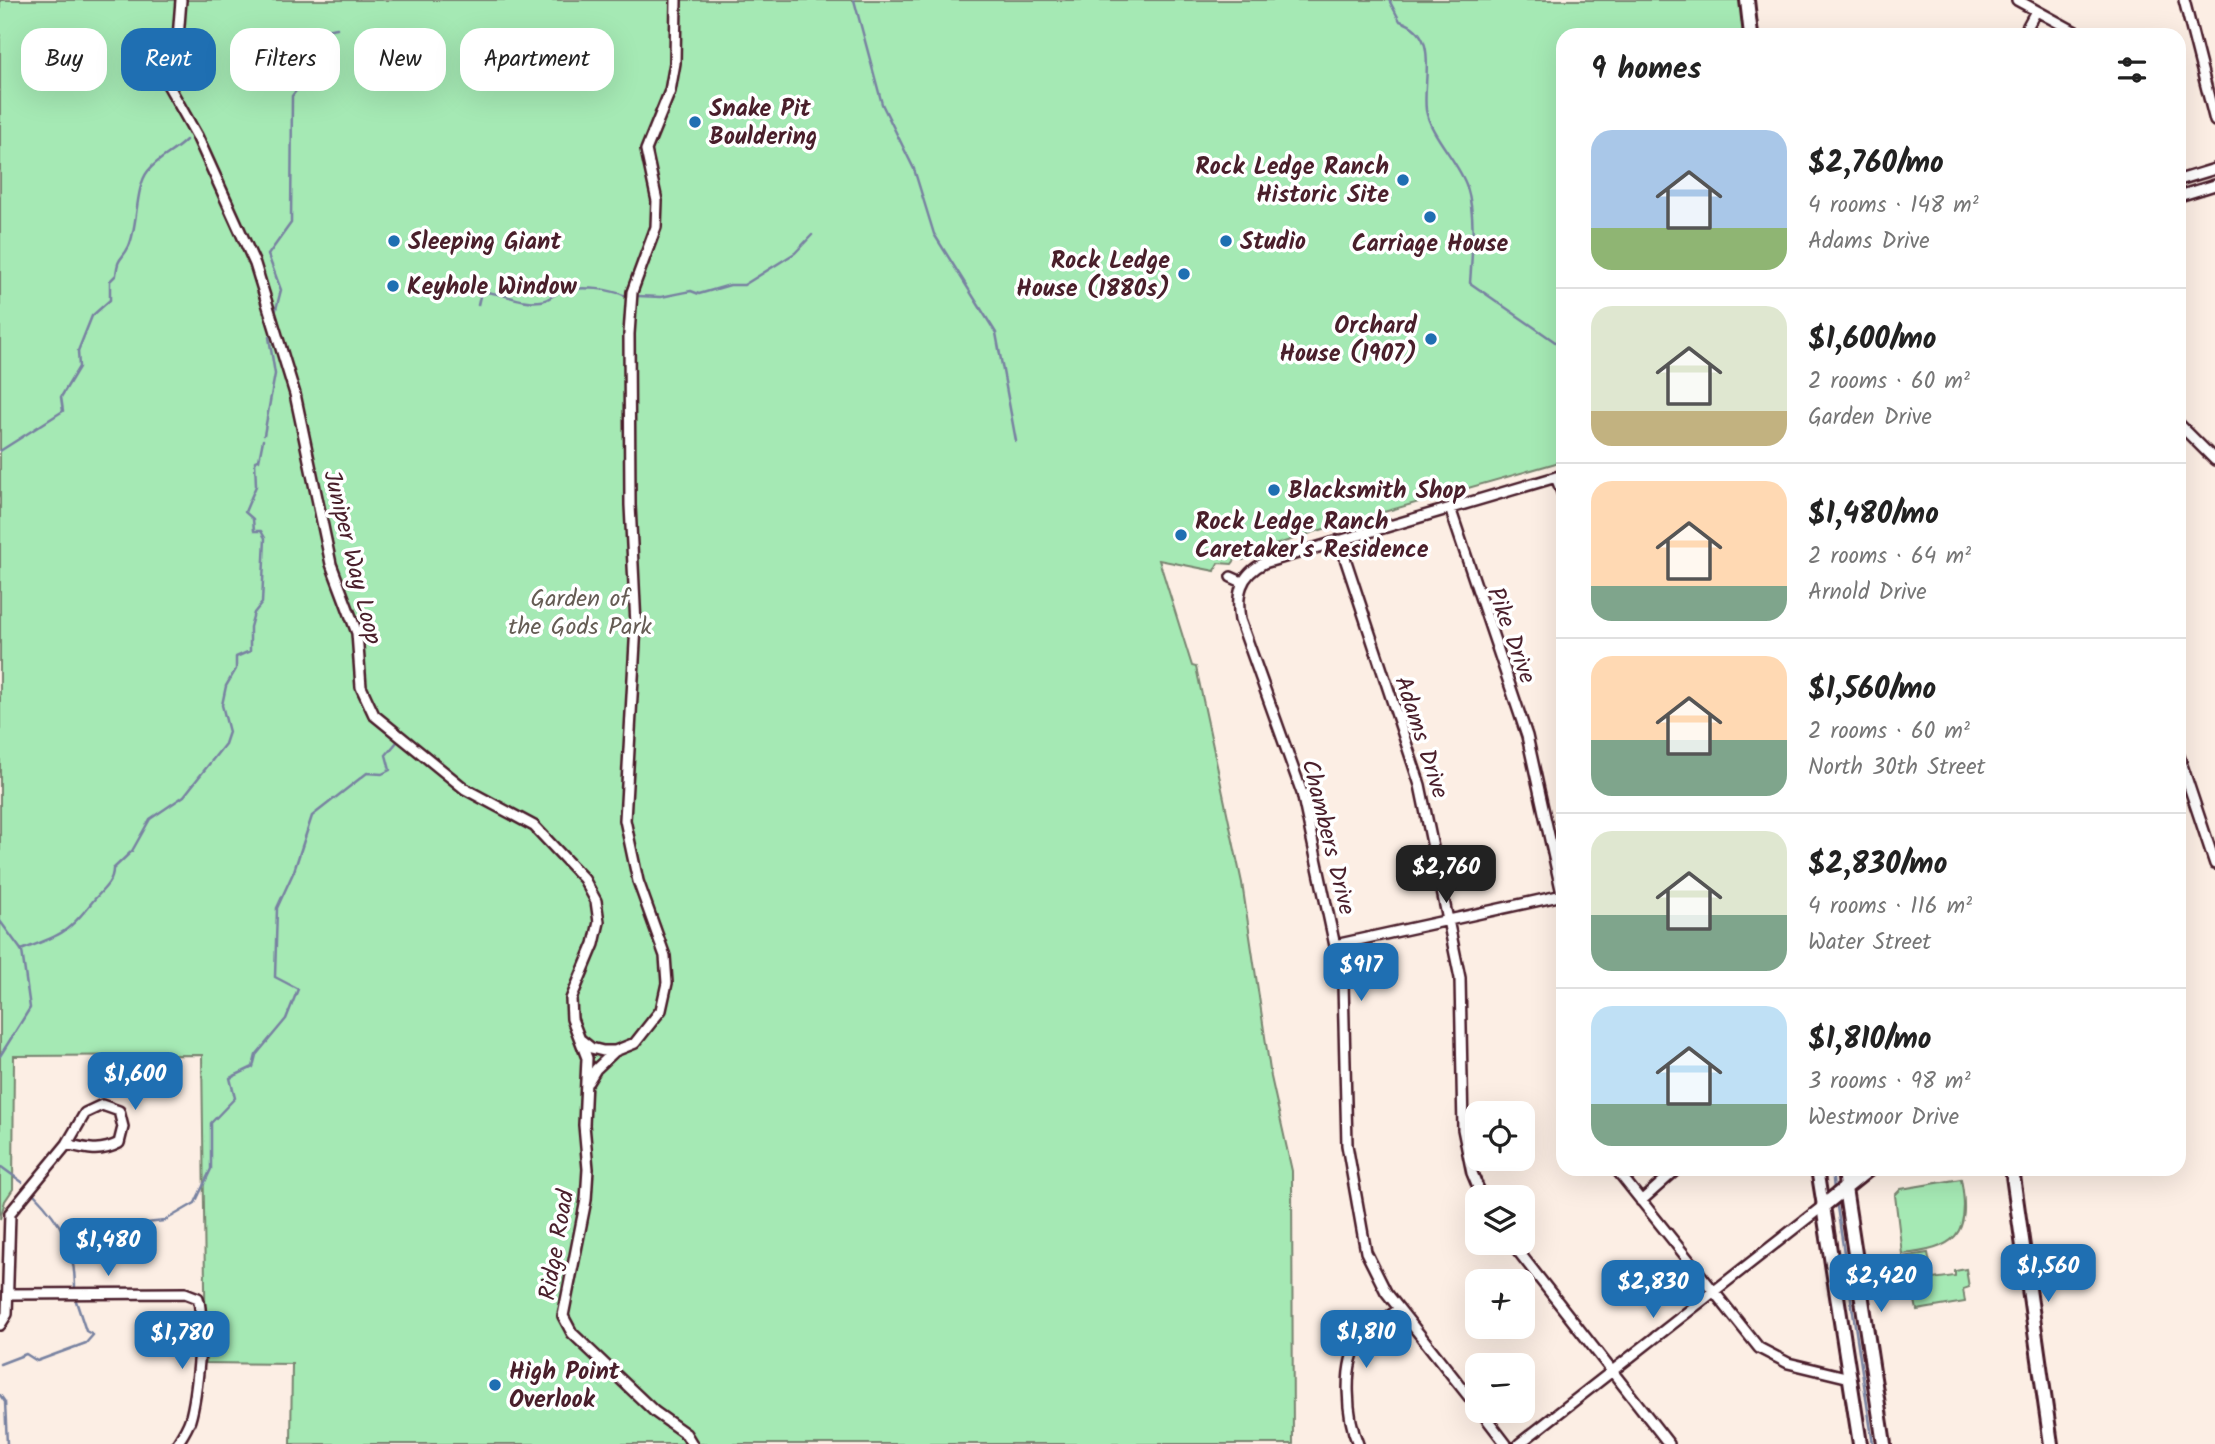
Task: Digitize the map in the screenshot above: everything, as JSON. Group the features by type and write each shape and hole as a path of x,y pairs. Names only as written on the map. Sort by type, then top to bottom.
{"main road":[{"path":"1747,0 1750,28"},
{"path":"1860,1176 1823,1206 1860,1444"},
{"path":"2013,1176 2051,1444"},
{"path":"1845,1188 1884,1444"}],"street":[{"name":"Juniper Way Loop","path":"181,0 178,37 168,66 167,83 197,136 255,264 295,394 331,564 357,633 361,687 366,703 374,715 465,789 534,827 584,879 596,901 599,922 594,944 571,999 572,1019 581,1040"},
{"path":"588,1082 596,1069 615,1051 635,1043 649,1028 662,1010 667,983 664,956 638,881 625,820 636,625 630,505 629,334 632,292 656,227 657,201 646,150 670,91 675,63 677,0"},
{"path":"2017,0 2068,28"},
{"path":"2183,0 2215,121"},
{"path":"2027,28 2036,11"},
{"path":"2186,178 2215,169"},
{"path":"2186,194 2215,186"},
{"path":"2187,433 2215,460"},
{"path":"1231,577 1242,582 1249,572 1265,563 1556,477"},
{"name":"Pike Drive","path":"1450,508 1529,743 1556,864"},
{"name":"Adams Drive","path":"1339,540 1373,650 1416,769 1461,993 1463,1129 1477,1185"},
{"name":"Chambers Drive","path":"1242,582 1239,597 1240,620 1302,793 1346,995 1345,1113 1350,1172 1366,1252 1385,1292 1465,1393"},
{"path":"2186,777 2215,863"},
{"path":"1335,944 1556,897"},
{"path":"581,1040 591,1048 615,1051"},
{"name":"Ridge Road","path":"581,1040 587,1058 588,1082 584,1125 586,1200 563,1317 572,1333 656,1412 685,1434 692,1444"},
{"path":"0,1325 7,1314 10,1213 67,1144 80,1120 91,1108 102,1105 119,1111 123,1127 119,1143 110,1148 88,1150 67,1144"},
{"path":"1621,1176 1749,1339 1767,1354 1850,1378"},
{"path":"1641,1201 1669,1176"},
{"path":"1519,1444 1823,1206 1818,1176"},
{"path":"1844,1176 1845,1188"},
{"path":"1521,1255 1669,1444"},
{"path":"8,1294 185,1293 198,1298 194,1402 187,1430 177,1444"},
{"path":"1358,1444 1349,1410 1353,1356 1361,1339 1399,1309"},
{"name":"Chambers Drive","path":"1489,1423 1506,1444"}],"green space":[{"name":"Garden of the Gods Park","path":"0,0 1741,0 1744,28 1556,28 1556,463 1317,531 1257,551 1243,560 1238,556 1232,564 1218,563 1215,571 1159,560 1192,666 1196,667 1242,883 1271,1077 1292,1171 1293,1444 291,1444 292,1364 206,1363 202,1055 14,1056 13,1189 5,1201 0,1219"},
{"path":"1961,1179 1964,1214 1955,1236 1935,1248 1902,1254 1895,1195 1901,1189"},
{"path":"1928,1253 1933,1279 1955,1276 1955,1271 1966,1269 1969,1287 1963,1289 1965,1302 1917,1310 1914,1296 1928,1293 1926,1281 1906,1284 1902,1257"}],"waterway":[{"path":"854,0 882,104 914,169 934,234 996,333 1016,441"},
{"path":"1389,0 1400,21 1413,27 1421,36 1427,58 1426,110 1433,129 1467,187 1472,222 1470,283 1556,343"},
{"path":"275,313 281,290 268,255 291,223 292,96 296,91"},
{"path":"0,451 63,411 61,397 79,367 78,351 92,316 110,300 110,281 116,275 119,261 132,238 144,178 157,162 186,140"},
{"path":"637,296 661,297 691,291 699,294 730,285 744,285 795,253 812,235"},
{"path":"478,305 481,292 533,301 580,288 605,290 626,296"},
{"path":"264,435 275,374 269,337"},
{"path":"21,950 55,937 76,920 109,883 113,869 132,851 150,819 184,796 225,744 229,732 222,705 226,686 236,669 236,657 250,651 250,627 254,613 262,603 265,538 261,531 254,531 253,519 245,512 256,486 255,461 259,460 263,440"},
{"path":"73,1254 91,1247 102,1228 164,1221 195,1203 211,1169 211,1123 235,1098 230,1078 253,1067 256,1055 286,1019 298,989 275,977 277,908 294,871 312,816 367,773 382,774 390,770 386,755 397,742"},
{"path":"0,921 22,951 30,1008 0,1056"},
{"path":"0,1166 22,1182"},
{"path":"1833,1176 1834,1190"},
{"path":"34,1194 65,1236 72,1258 75,1286"},
{"path":"1836,1200 1873,1444"},
{"path":"0,1364 26,1354 37,1361 86,1343 93,1335 86,1331 76,1301"},
{"path":"0,1395 5,1402 7,1444"}],"place":[{"name":"Snake Pit Bouldering","path":"695,122"},
{"name":"Rock Ledge Ranch Historic Site","path":"1403,180"},
{"name":"Carriage House","path":"1430,217"},
{"name":"Sleeping Giant","path":"394,241"},
{"name":"Studio","path":"1226,241"},
{"name":"Rock Ledge House (1880s)","path":"1184,274"},
{"name":"Keyhole Window","path":"393,286"},
{"name":"Orchard House (1907)","path":"1431,339"},
{"name":"Blacksmith Shop","path":"1274,490"},
{"name":"Rock Ledge Ranch Caretaker's Residence","path":"1181,535"},
{"name":"High Point Overlook","path":"495,1385"}]}
